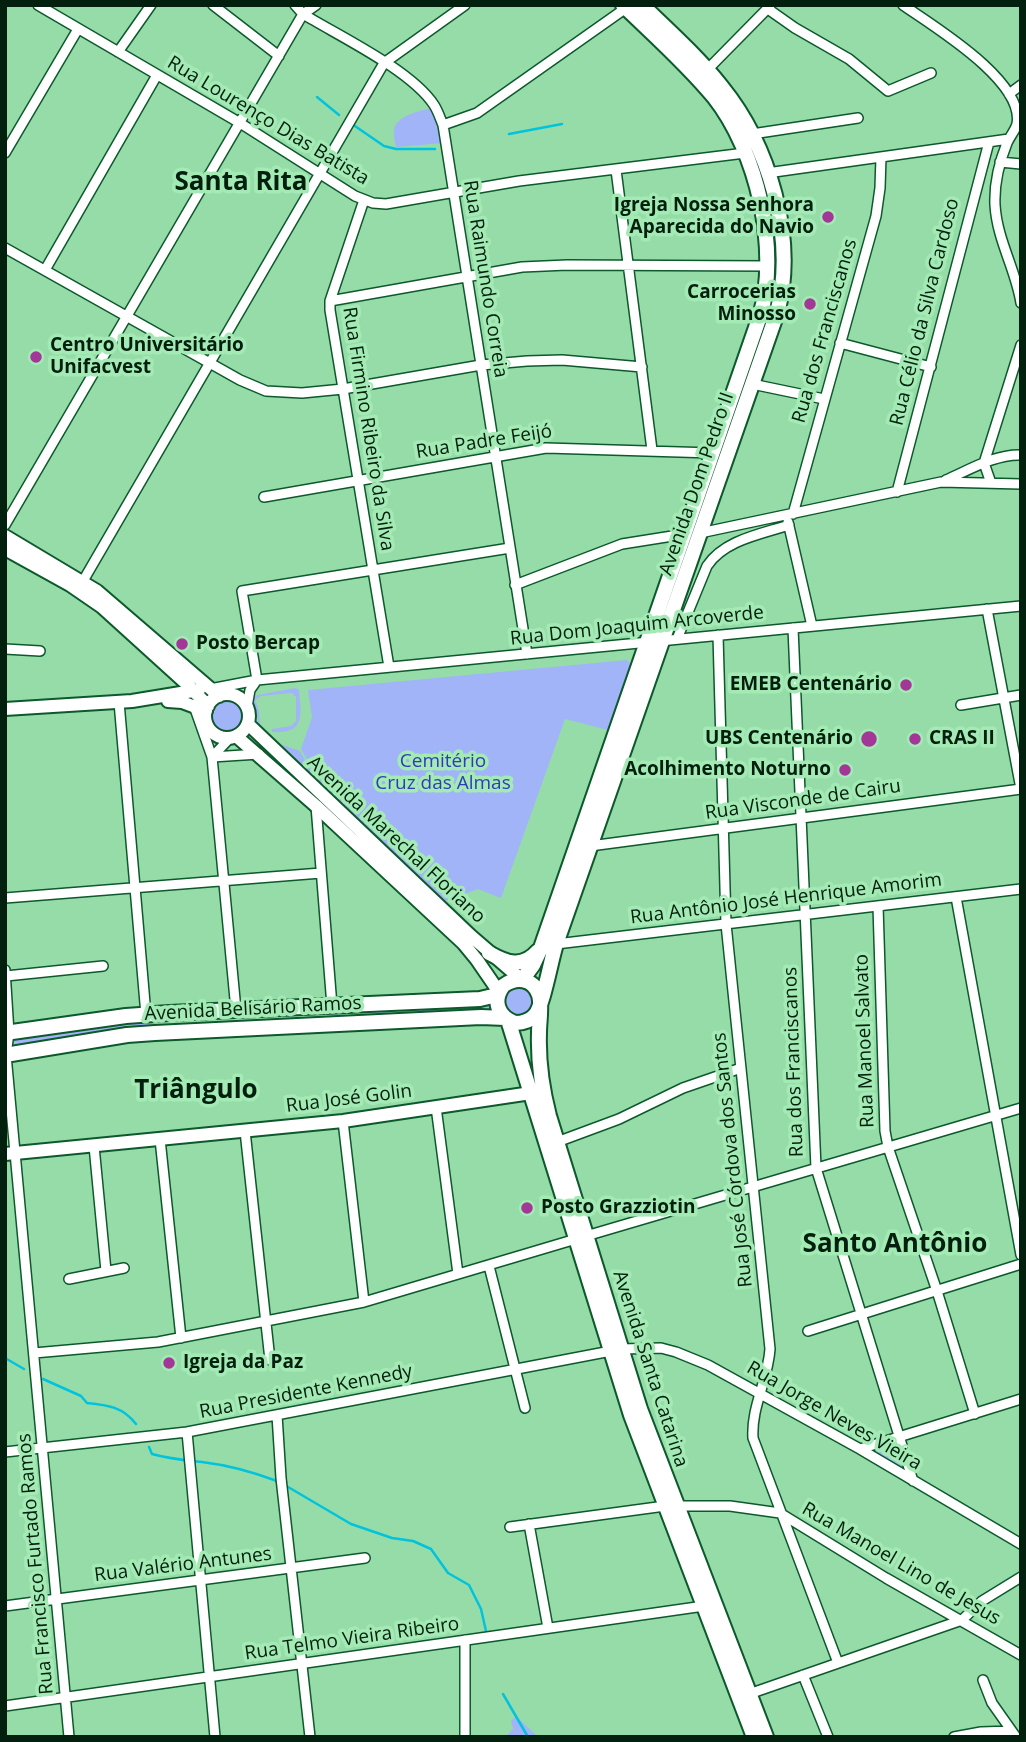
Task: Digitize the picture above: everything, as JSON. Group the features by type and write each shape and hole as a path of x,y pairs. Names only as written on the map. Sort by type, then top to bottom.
{"main road":[{"name":"Avenida Dom Pedro II","path":"522,980 534,965 541,948 692,534 752,384 779,303 783,272 777,208 752,134 729,95 642,5"},
{"name":"Avenida Dom Pedro II","path":"624,7 715,98 734,128 745,153 761,209 768,267 762,309 713,453 692,534"},
{"path":"5,536 83,581 220,691"},
{"path":"5,549 70,585 102,607 195,691 210,730 223,738 233,737 248,724 247,707 236,696 220,691 195,691 126,701"},
{"name":"Avenida Dom Pedro II","path":"540,1003 556,944 590,846 654,641"},
{"path":"203,710 220,691"},
{"path":"5,709 126,701 176,701 203,710"},
{"name":"Avenida Marechal Floriano","path":"248,724 467,940 498,994"},
{"name":"Avenida Marechal Floriano","path":"233,737 258,754 467,940 489,953 522,980"},
{"path":"489,953 503,961 521,964 541,948"},
{"path":"522,980 537,991 540,1003 529,1021 514,1023 506,1019 498,1008 498,994 508,982 522,980"},
{"name":"Avenida Belisário Ramos","path":"7,1033 146,1015 480,999 498,994"},
{"name":"Avenida Santa Catarina","path":"540,1003 539,1050 542,1088 581,1237"},
{"name":"Avenida Belisário Ramos","path":"6,1055 127,1035 468,1017 506,1019"},
{"name":"Avenida Santa Catarina","path":"506,1019 581,1237 616,1350 640,1409 704,1606 754,1737"},
{"name":"Rua José Golin","path":"10,1154 344,1121 531,1093"},
{"name":"Avenida Santa Catarina","path":"671,1506 766,1737"}],"street":[{"name":"Rua Lourenço Dias Batista","path":"38,5 240,122 364,200 386,204 519,181 745,153"},
{"path":"118,52 151,5"},
{"path":"213,5 279,56"},
{"path":"295,5 303,14 409,80 429,99 443,125 477,113 624,7"},
{"path":"5,525 303,14 316,5"},
{"path":"83,581 384,63 465,5"},
{"path":"903,5 972,53 988,68 1009,94 1017,114 1017,124 999,166 995,191 998,223 1021,303"},
{"path":"707,70 769,7 794,28 849,59 888,91 931,73"},
{"path":"5,153 78,29"},
{"path":"45,270 157,75"},
{"path":"1009,94 1021,85"},
{"path":"752,134 858,118"},
{"name":"Rua Raimundo Correia","path":"443,125 527,654"},
{"path":"767,173 1009,139"},
{"name":"Rua Célio da Silva Cardoso","path":"897,492 989,142"},
{"name":"Rua dos Franciscanos","path":"812,626 789,518 876,216 881,157"},
{"path":"981,168 1021,164"},
{"path":"616,170 652,450"},
{"name":"Rua Firmino Ribeiro da Silva","path":"364,200 330,301 389,667"},
{"path":"5,248 240,380 266,391 286,393 343,390 481,365 545,360 642,367"},
{"path":"330,301 467,275 531,266 768,267"},
{"path":"840,343 931,367"},
{"path":"991,483 984,463 1021,345"},
{"path":"752,384 824,399"},
{"name":"Rua Padre Feijó","path":"264,497 556,447 713,453"},
{"path":"516,585 622,544 789,518 941,482 984,463 1021,455"},
{"path":"941,482 1021,484"},
{"path":"677,639 713,557 731,544 789,518"},
{"path":"247,707 250,690 257,680 242,591 510,548"},
{"name":"Rua Dom Joaquim Arcoverde","path":"220,691 257,680 1021,606"},
{"path":"987,609 1021,789"},
{"name":"Rua dos Franciscanos","path":"793,628 816,1168 913,1480"},
{"name":"Rua José Córdova dos Santos","path":"718,635 726,924 770,1349 767,1373 752,1423 753,1438 838,1663"},
{"path":"5,649 40,651"},
{"path":"961,705 1021,695"},
{"path":"126,701 135,888 146,1015"},
{"path":"203,710 203,732 212,757 236,1010"},
{"path":"203,710 203,732"},
{"path":"212,757 233,737"},
{"path":"212,757 258,754"},
{"name":"Rua Visconde de Cairu","path":"590,846 1021,789"},
{"path":"316,806 332,1006"},
{"path":"5,898 321,873"},
{"name":"Rua Antônio José Henrique Amorim","path":"556,944 1021,889"},
{"path":"956,897 1021,1255"},
{"name":"Rua Manoel Salvato","path":"878,906 885,1131 888,1147 975,1414"},
{"path":"6,976 103,966"},
{"name":"Rua Francisco Furtado Ramos","path":"5,970 10,1154 34,1353 69,1737"},
{"path":"557,1142 619,1119 683,1088 741,1068"},
{"path":"436,1107 458,1274"},
{"path":"34,1353 139,1345 364,1302 1021,1108"},
{"path":"344,1121 364,1302"},
{"path":"245,1131 270,1360"},
{"path":"160,1139 181,1338"},
{"path":"94,1146 106,1271"},
{"path":"808,1331 1021,1264"},
{"path":"489,1266 525,1408"},
{"path":"69,1279 124,1268"},
{"name":"Rua Jorge Neves Vieira","path":"616,1350 646,1347 676,1352 709,1365 860,1449 1021,1544"},
{"name":"Rua Presidente Kennedy","path":"5,1452 187,1432 616,1350"},
{"path":"860,1449 1021,1399"},
{"path":"277,1415 281,1478 310,1737"},
{"path":"187,1432 215,1737"},
{"path":"510,1527 671,1506"},
{"name":"Rua Manoel Lino de Jesus","path":"671,1506 730,1506 780,1513 1021,1655"},
{"path":"529,1524 548,1628"},
{"name":"Rua Valério Antunes","path":"5,1606 366,1559"},
{"path":"749,1694 962,1620 982,1601 1021,1577"},
{"name":"Rua Telmo Vieira Ribeiro","path":"5,1706 704,1606"},
{"path":"465,1640 465,1737"},
{"path":"803,1675 828,1737"},
{"path":"983,1680 992,1703 1014,1734"},
{"path":"954,1737 981,1732 1014,1734"}],"green space":[{"path":"434,107 444,143 396,147 396,124 411,114"},
{"name":"Cemitério Cruz das Almas","path":"627,660 632,665 608,730 565,719 501,898 478,889 442,902 327,794 301,749 312,717 308,690"},
{"path":"295,688 299,690 300,707 296,726 283,732 272,732 272,729 291,726 296,721 296,697 292,693 261,696 255,700 261,728 272,740 300,751 324,794 259,731 257,713 251,702 253,696"},
{"path":"227,700 238,705 243,716 238,727 227,732 216,727 211,716 216,705"},
{"path":"518,986 524,987 532,995 532,1007 524,1015 518,1016 512,1015 504,1007 503,1001 504,995 512,987"},
{"path":"490,1000 495,1014 476,1009 173,1021 11,1046 10,1037 153,1016"},
{"path":"897,1441 906,1472 870,1451"},
{"path":"516,1716 538,1737 505,1737 513,1729 511,1721"}],"waterway":[{"path":"317,97 339,115"},
{"path":"352,124 384,146 396,149 435,149"},
{"path":"509,134 562,124"},
{"path":"5,1358 24,1369"},
{"path":"43,1379 81,1396 87,1403 120,1410 136,1424"},
{"path":"149,1447 152,1454 230,1467 277,1481"},
{"path":"283,1484 351,1524 392,1538 413,1541 431,1549 448,1573 469,1585 481,1609 486,1631"},
{"path":"503,1694 528,1737"}],"place":[{"name":"Igreja Nossa Senhora Aparecida do Navio","path":"828,217"},
{"name":"Carrocerias Minosso","path":"810,304"},
{"name":"Centro Universitário Unifacvest","path":"36,357"},
{"name":"Posto Bercap","path":"182,644"},
{"name":"EMEB Centenário","path":"906,685"},
{"name":"UBS Centenário","path":"869,739"},
{"name":"CRAS II","path":"915,739"},
{"name":"Acolhimento Noturno","path":"845,770"},
{"name":"Posto Grazziotin","path":"527,1208"},
{"name":"Igreja da Paz","path":"169,1363"}],"district":[{"name":"Santa Rita","path":"241,183"},
{"name":"Triângulo","path":"196,1091"},
{"name":"Santo Antônio","path":"895,1245"}]}
